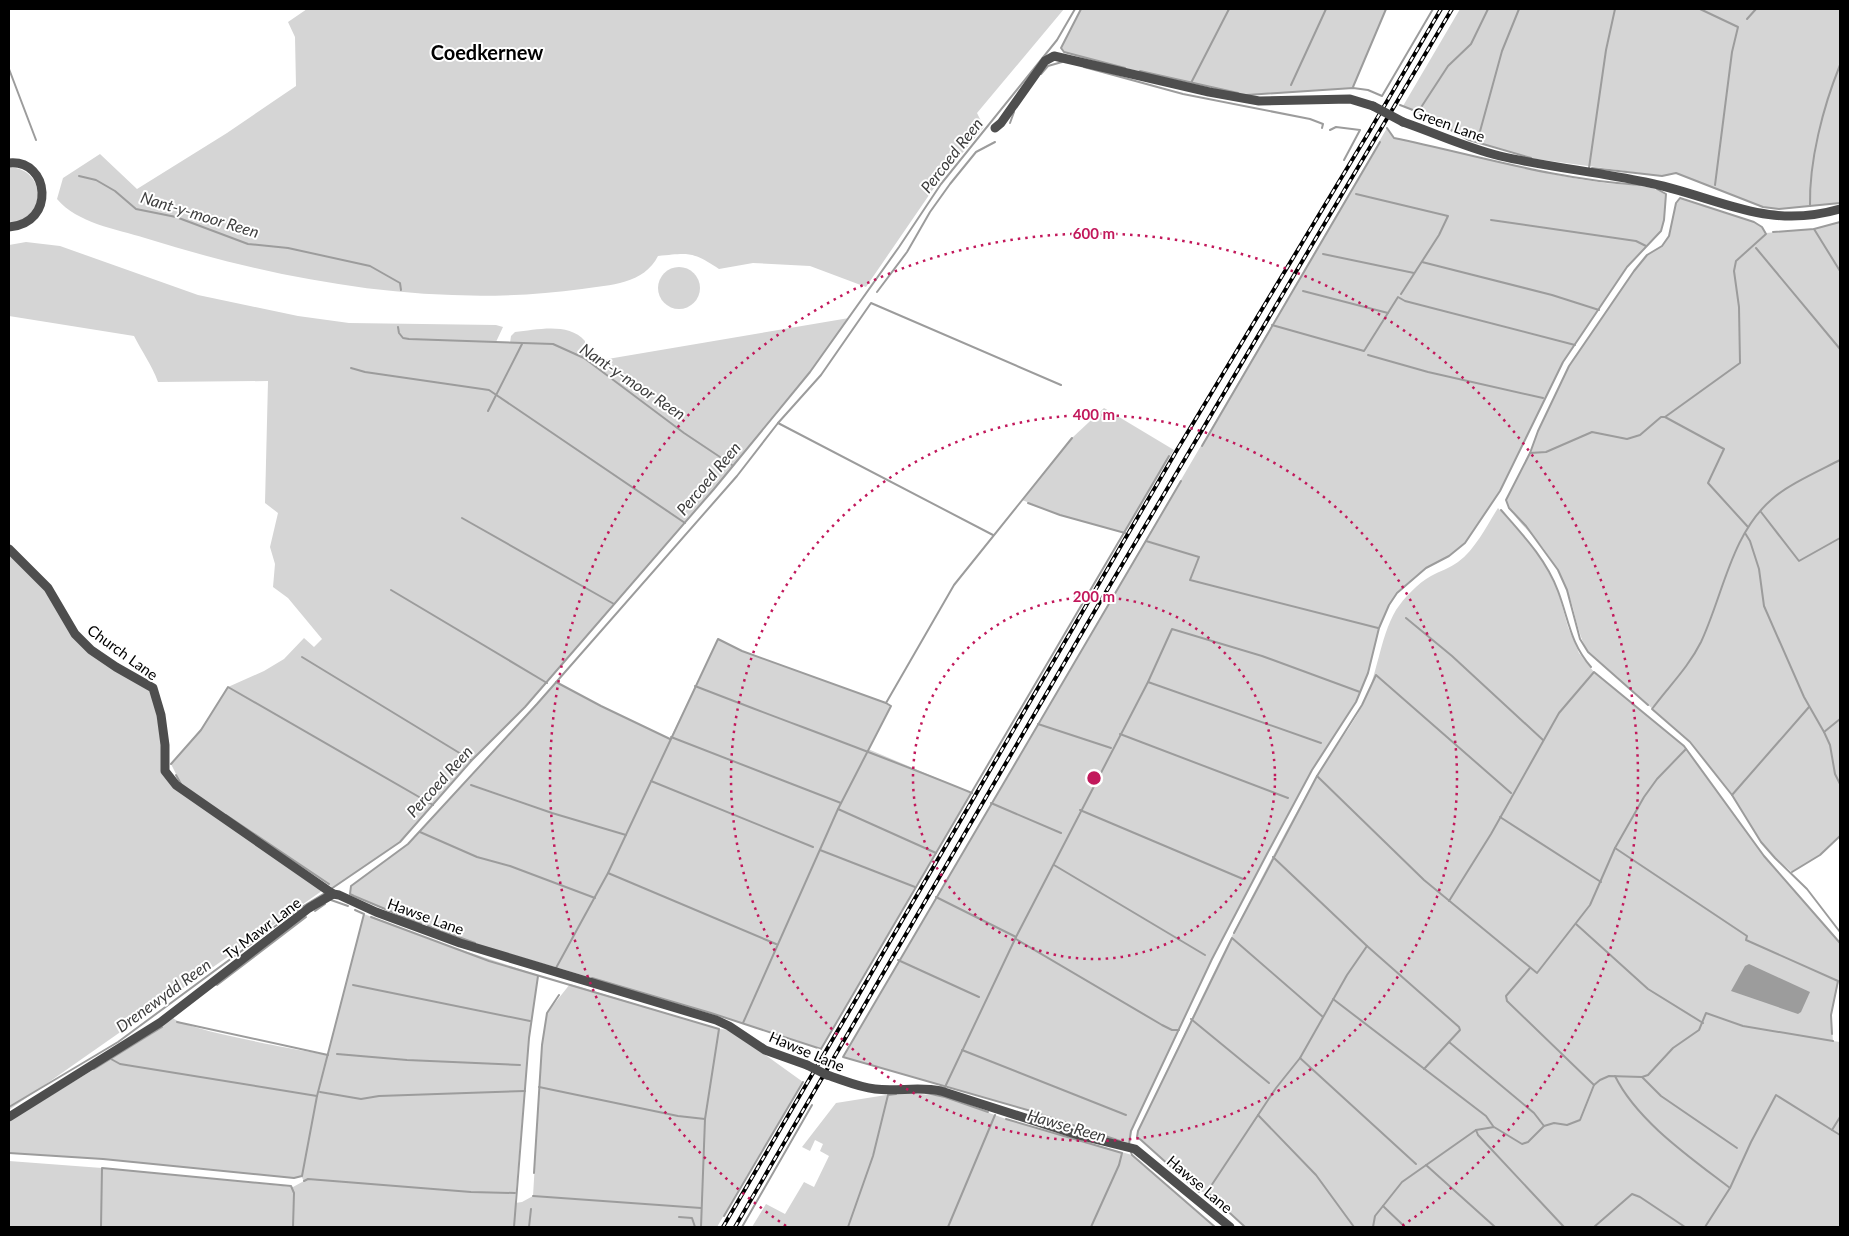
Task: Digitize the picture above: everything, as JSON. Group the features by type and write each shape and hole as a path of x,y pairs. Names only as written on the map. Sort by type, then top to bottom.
{"street":[{"name":"Green Lane","path":"995,128 1001,123 1025,87 1050,57 1061,56 1200,90 1259,101 1350,99 1373,106 1403,122 1499,156 1647,182 1697,194 1722,205 1775,217 1811,216 1840,209"},
{"path":"9,227 21,225 31,220 42,201 42,190 37,177 30,169 10,162"},
{"name":"Church Lane","path":"9,549 48,588 60,610 81,639 116,667 153,688 161,715 165,745 165,771 176,785 330,892"},
{"name":"Hawse Lane","path":"330,892 376,912 460,943 716,1020 729,1026 765,1050 807,1065 842,1082 876,1089 918,1088 941,1092 1118,1146 1132,1148 1230,1227"},
{"name":"Ty Mawr Lane","path":"9,1116 161,1022 330,892"}],"shaded area":[{"path":"307,9 1064,9 977,113 984,127 938,182 866,287 810,266 753,263 719,269 696,256 684,254 658,256 644,272 625,282 582,289 472,296 361,288 306,279 198,254 86,220 65,207 57,199 63,178 100,154 137,189 227,133 296,86 295,37 288,22"},
{"path":"1081,9 1386,9 1353,88 1247,95 1125,68 1064,52 1061,48"},
{"path":"1460,9 1840,9 1840,203 1779,209 1763,207 1676,173 1662,176 1536,159 1469,140 1403,106"},
{"path":"1387,128 1394,138 1573,178 1642,186 1658,190 1666,194 1661,231 1627,267 1563,362 1500,491 1465,543 1449,556 1426,568 1397,593 1389,605 1379,628 1368,673 1356,702 1312,770 1212,959 1131,1131 1130,1145 1031,1111 843,1057"},
{"path":"9,167 22,170 31,176 36,185 38,195 36,205 31,214 22,220 9,222"},
{"path":"1680,198 1754,222 1762,227 1766,233 1814,229 1840,222 1840,836 1820,855 1792,872 1775,858 1761,842 1732,795 1690,742 1588,652 1568,593 1558,572 1541,546 1518,520 1506,500 1530,453 1538,431 1569,366 1634,271 1647,255 1662,246 1669,236 1676,203"},
{"path":"26,242 60,246 198,295 298,316 349,323 496,325 503,327 496,342 510,343 511,336 515,332 561,329 578,335 585,341 584,358 590,362 849,318 810,372 714,489 525,707 472,760 400,842 333,888 181,784 171,764 201,729 228,687 264,671 284,659 304,638 314,647 322,639 288,598 273,587 275,564 270,547 278,513 265,503 268,381 158,382 134,336 9,316 9,245"},
{"path":"683,267 691,270 697,276 700,288 697,300 691,306 675,309 667,306 661,300 658,284 661,276 667,270"},
{"path":"1104,408 1174,450 1125,533 1060,515 1022,500 1072,438"},
{"path":"1498,508 1534,548 1546,567 1558,591 1568,627 1579,653 1594,672 1684,746 1764,856 1840,943 1840,976 1831,1015 1833,1041 1840,1042 1840,1227 1245,1227 1207,1192 1199,1192 1137,1137 1138,1131 1246,907 1317,776 1362,706 1372,682 1390,621 1396,610 1421,583 1455,564 1470,551"},
{"path":"9,549 48,588 75,634 153,688 165,771 176,785 326,888 9,1110"},
{"path":"718,639 742,651 891,706 868,749 972,793 821,1049 711,1013 483,946 393,913 350,894 351,886 408,844 556,682 670,739"},
{"path":"364,914 428,939 538,975 529,1038 515,1203 522,1202 533,1196 542,1045 547,1013 570,984 719,1029 731,1030 803,1082 717,1227 9,1227 9,1161 102,1168 293,1187 304,1181 301,1176 294,1178 103,1159 9,1153 9,1121 152,1034 173,1018 182,1023 221,1034 328,1055"},
{"path":"1749,964 1810,992 1801,1012 1798,1014 1731,991 1745,966"},
{"path":"905,1092 945,1097 1006,1119 1132,1155 1215,1227 752,1227 766,1204 785,1214 804,1182 814,1187 829,1156 820,1151 823,1144 815,1140 810,1151 802,1147 836,1103"}],"waterway":[{"name":"Percoed Reen","path":"331,889 400,842 472,760 525,707 714,489 810,372 899,247 941,184 1057,40 1075,9"},
{"path":"1081,9 1061,48 1064,52 1125,68"},
{"path":"1191,83 1229,9"},
{"path":"1291,85 1326,9"},
{"path":"1353,87 1386,9"},
{"path":"1247,95 1353,88 1368,90 1382,96 1433,9"},
{"path":"1418,112 1448,66 1471,44 1488,9"},
{"path":"1479,135 1502,51 1519,9"},
{"path":"1589,168 1606,50 1615,9"},
{"path":"1700,9 1738,27 1732,52 1715,185"},
{"path":"1747,19 1756,9"},
{"path":"1041,74 1048,66 1062,62"},
{"path":"1810,206 1810,189 1818,134 1840,65"},
{"path":"1084,67 1183,94 1310,119 1323,124 1322,128"},
{"name":"Nant-y-moor Reen","path":"9,69 36,140"},
{"path":"1140,71 1238,93"},
{"path":"1400,105 1418,112 1469,140 1531,158"},
{"path":"1010,123 1014,112"},
{"path":"1330,130 1336,127 1360,130 1344,160"},
{"path":"1387,128 1394,138 1516,166 1578,178 1640,185"},
{"path":"877,292 907,252 930,212 950,184 976,152 995,142"},
{"path":"1202,446 1380,142"},
{"path":"1592,168 1662,176 1676,173 1763,207 1779,209 1840,203"},
{"name":"Nant-y-moor Reen","path":"79,176 96,180 115,191 136,209 176,217 248,244 288,248 370,266 400,283 401,290"},
{"path":"1129,1144 1131,1131 1212,959 1312,770 1356,702 1368,673 1379,628 1389,605 1397,593 1426,568 1449,556 1465,543 1500,491 1563,362 1627,267 1661,231 1666,194 1657,189"},
{"path":"1356,194 1448,216 1439,235 1401,294"},
{"path":"1648,705 1588,652 1580,639 1567,590 1558,570 1526,526 1509,508 1506,500 1530,453 1538,431 1569,366 1634,271 1647,255 1662,246 1669,236 1676,203 1680,198 1754,222 1762,227 1766,234 1736,261 1734,271 1739,307 1740,363 1665,417"},
{"path":"1491,220 1636,241 1646,246"},
{"path":"1773,232 1814,229 1840,222"},
{"path":"1814,229 1840,271"},
{"path":"1756,248 1840,349"},
{"path":"1323,254 1414,273"},
{"path":"1422,262 1552,295 1599,310"},
{"path":"1303,291 1388,313"},
{"path":"1272,325 1364,351 1398,297 1405,301 1575,345"},
{"path":"421,924 350,894 351,886 408,844 537,704 737,476 778,423 821,375 871,303 1061,385"},
{"name":"Nant-y-moor Reen","path":"398,327 399,333 403,338 409,339 553,344 584,358 684,433 732,465"},
{"path":"488,411 522,344"},
{"path":"1368,355 1428,372 1543,398"},
{"path":"351,368 365,372 489,390 685,523"},
{"path":"1530,453 1546,452 1592,432 1627,439 1640,435 1661,417 1665,417 1724,449 1708,483 1748,527"},
{"path":"778,423 993,535"},
{"path":"743,1023 838,809 891,706 886,703 954,585 1072,438"},
{"path":"592,978 711,1013 821,1049 1169,456"},
{"path":"1840,460 1804,478 1778,494 1757,514 1746,530 1729,566 1701,642 1684,669 1652,709 1690,742 1732,795 1761,842 1807,889 1840,932"},
{"path":"1120,1141 1031,1111 843,1057 1181,481"},
{"path":"1028,503 1060,515 1125,533"},
{"path":"1501,510 1518,529 1547,568 1558,591 1574,640 1591,667"},
{"path":"1761,512 1799,561 1840,538"},
{"path":"462,518 614,604"},
{"path":"1745,533 1750,541 1759,569 1764,606 1804,697 1830,745 1835,774 1840,784"},
{"path":"1146,541 1199,557 1190,580 1378,628"},
{"path":"391,590 547,683"},
{"path":"1406,618 1452,656 1543,740"},
{"path":"945,1087 1016,937 1148,682 1172,629 1262,656 1360,692"},
{"path":"556,968 608,873 718,639 742,651 886,703"},
{"path":"302,657 471,760"},
{"path":"1449,901 1491,834 1559,713 1594,672 1684,746 1764,856 1840,943"},
{"path":"1234,933 1317,776 1362,705 1376,675 1511,793"},
{"path":"556,682 670,739"},
{"path":"1148,682 1321,743"},
{"path":"695,686 972,793"},
{"path":"171,764 201,730 228,687 433,805"},
{"path":"1732,795 1809,707"},
{"path":"1824,732 1840,719"},
{"path":"1038,724 1111,748"},
{"path":"1120,734 1288,798"},
{"path":"671,737 841,803"},
{"path":"1317,776 1424,880 1537,973 1590,905 1615,848 1644,797 1657,779 1686,749"},
{"path":"176,775 181,784"},
{"path":"651,781 813,847"},
{"path":"471,785 552,813 626,835"},
{"path":"991,803 1061,833"},
{"path":"838,809 936,853"},
{"path":"1080,810 1243,879"},
{"path":"226,815 329,884"},
{"path":"1500,817 1601,882"},
{"path":"420,832 477,857 510,866 595,898"},
{"path":"1792,872 1820,855 1840,836"},
{"path":"1615,848 1747,936 1746,940 1838,981 1831,1015 1832,1034"},
{"path":"820,850 915,887"},
{"path":"1273,857 1367,946 1459,1027 1460,1030 1424,1069"},
{"path":"1054,865 1205,955"},
{"path":"608,873 776,944"},
{"name":"Drenewydd Reen","path":"9,1107 118,1042 297,910 325,893"},
{"path":"936,897 1016,937"},
{"path":"331,900 348,906"},
{"path":"315,911 325,904"},
{"path":"9,1153 103,1159 294,1178 302,1176 317,1096 364,914 355,910"},
{"path":"217,985 306,917"},
{"path":"371,917 489,961 719,1029 705,1119 701,1227"},
{"path":"1576,924 1648,989 1703,1023"},
{"path":"428,926 475,943"},
{"path":"1199,1192 1137,1137 1138,1131 1232,938 1323,1017"},
{"path":"1016,939 1162,1025 1172,1030 1179,1030"},
{"path":"1245,1227 1207,1192 1276,1088 1300,1058 1347,975 1367,946"},
{"path":"898,960 979,997"},
{"path":"1530,968 1506,996 1507,1001 1594,1085"},
{"path":"514,1227 529,1038 538,976"},
{"path":"353,985 530,1021"},
{"path":"534,1173 542,1045 547,1013 559,995"},
{"path":"1333,999 1486,1116 1493,1126"},
{"path":"1373,1227 1375,1216 1402,1182 1476,1130 1494,1127 1522,1144 1528,1142 1544,1126 1554,1123 1567,1125 1580,1120 1594,1085 1609,1076 1642,1077 1648,1075 1673,1048 1699,1030 1706,1013 1743,1026 1833,1041"},
{"path":"1191,1019 1269,1083"},
{"path":"177,1022 328,1055"},
{"path":"94,1069 162,1027"},
{"path":"1449,1042 1534,1113 1544,1126"},
{"path":"962,1050 1126,1115"},
{"path":"337,1054 407,1060 520,1065"},
{"path":"1300,1058 1416,1164"},
{"path":"111,1059 120,1064 317,1096"},
{"path":"1615,1076 1637,1108 1666,1138 1730,1188"},
{"path":"1642,1077 1661,1096 1737,1148"},
{"path":"724,1216 803,1082"},
{"path":"539,1087 678,1116 705,1119"},
{"path":"320,1092 361,1099 379,1096 525,1091"},
{"name":"Hawse Reen","path":"926,1093 945,1097 988,1112"},
{"path":"848,1227 873,1156 888,1095 896,1094"},
{"path":"1705,1227 1730,1188 1751,1142 1776,1095 1840,1135"},
{"path":"742,1227 812,1105"},
{"path":"948,1227 995,1115"},
{"path":"1258,1115 1316,1175 1354,1227"},
{"path":"1832,1130 1840,1117"},
{"name":"Hawse Reen","path":"1006,1119 1122,1153 1119,1165 1091,1227"},
{"path":"1476,1130 1478,1135 1564,1227"},
{"name":"Hawse Reen","path":"1131,1152 1132,1155 1215,1227"},
{"path":"1426,1165 1495,1227"},
{"path":"101,1227 102,1168 291,1186 294,1193 293,1227"},
{"path":"304,1181 308,1179 471,1192 515,1193"},
{"path":"1594,1227 1632,1194 1640,1197 1685,1227"},
{"path":"533,1196 701,1208"},
{"path":"1383,1206 1405,1227"},
{"path":"529,1227 531,1209"},
{"path":"679,1217 692,1218 695,1227"}],"railway":[{"path":"723,1227 1177,450 1441,9"},
{"path":"735,1227 1100,602 1452,9"}],"district":[{"name":"Coedkernew","path":"487,52"}]}
